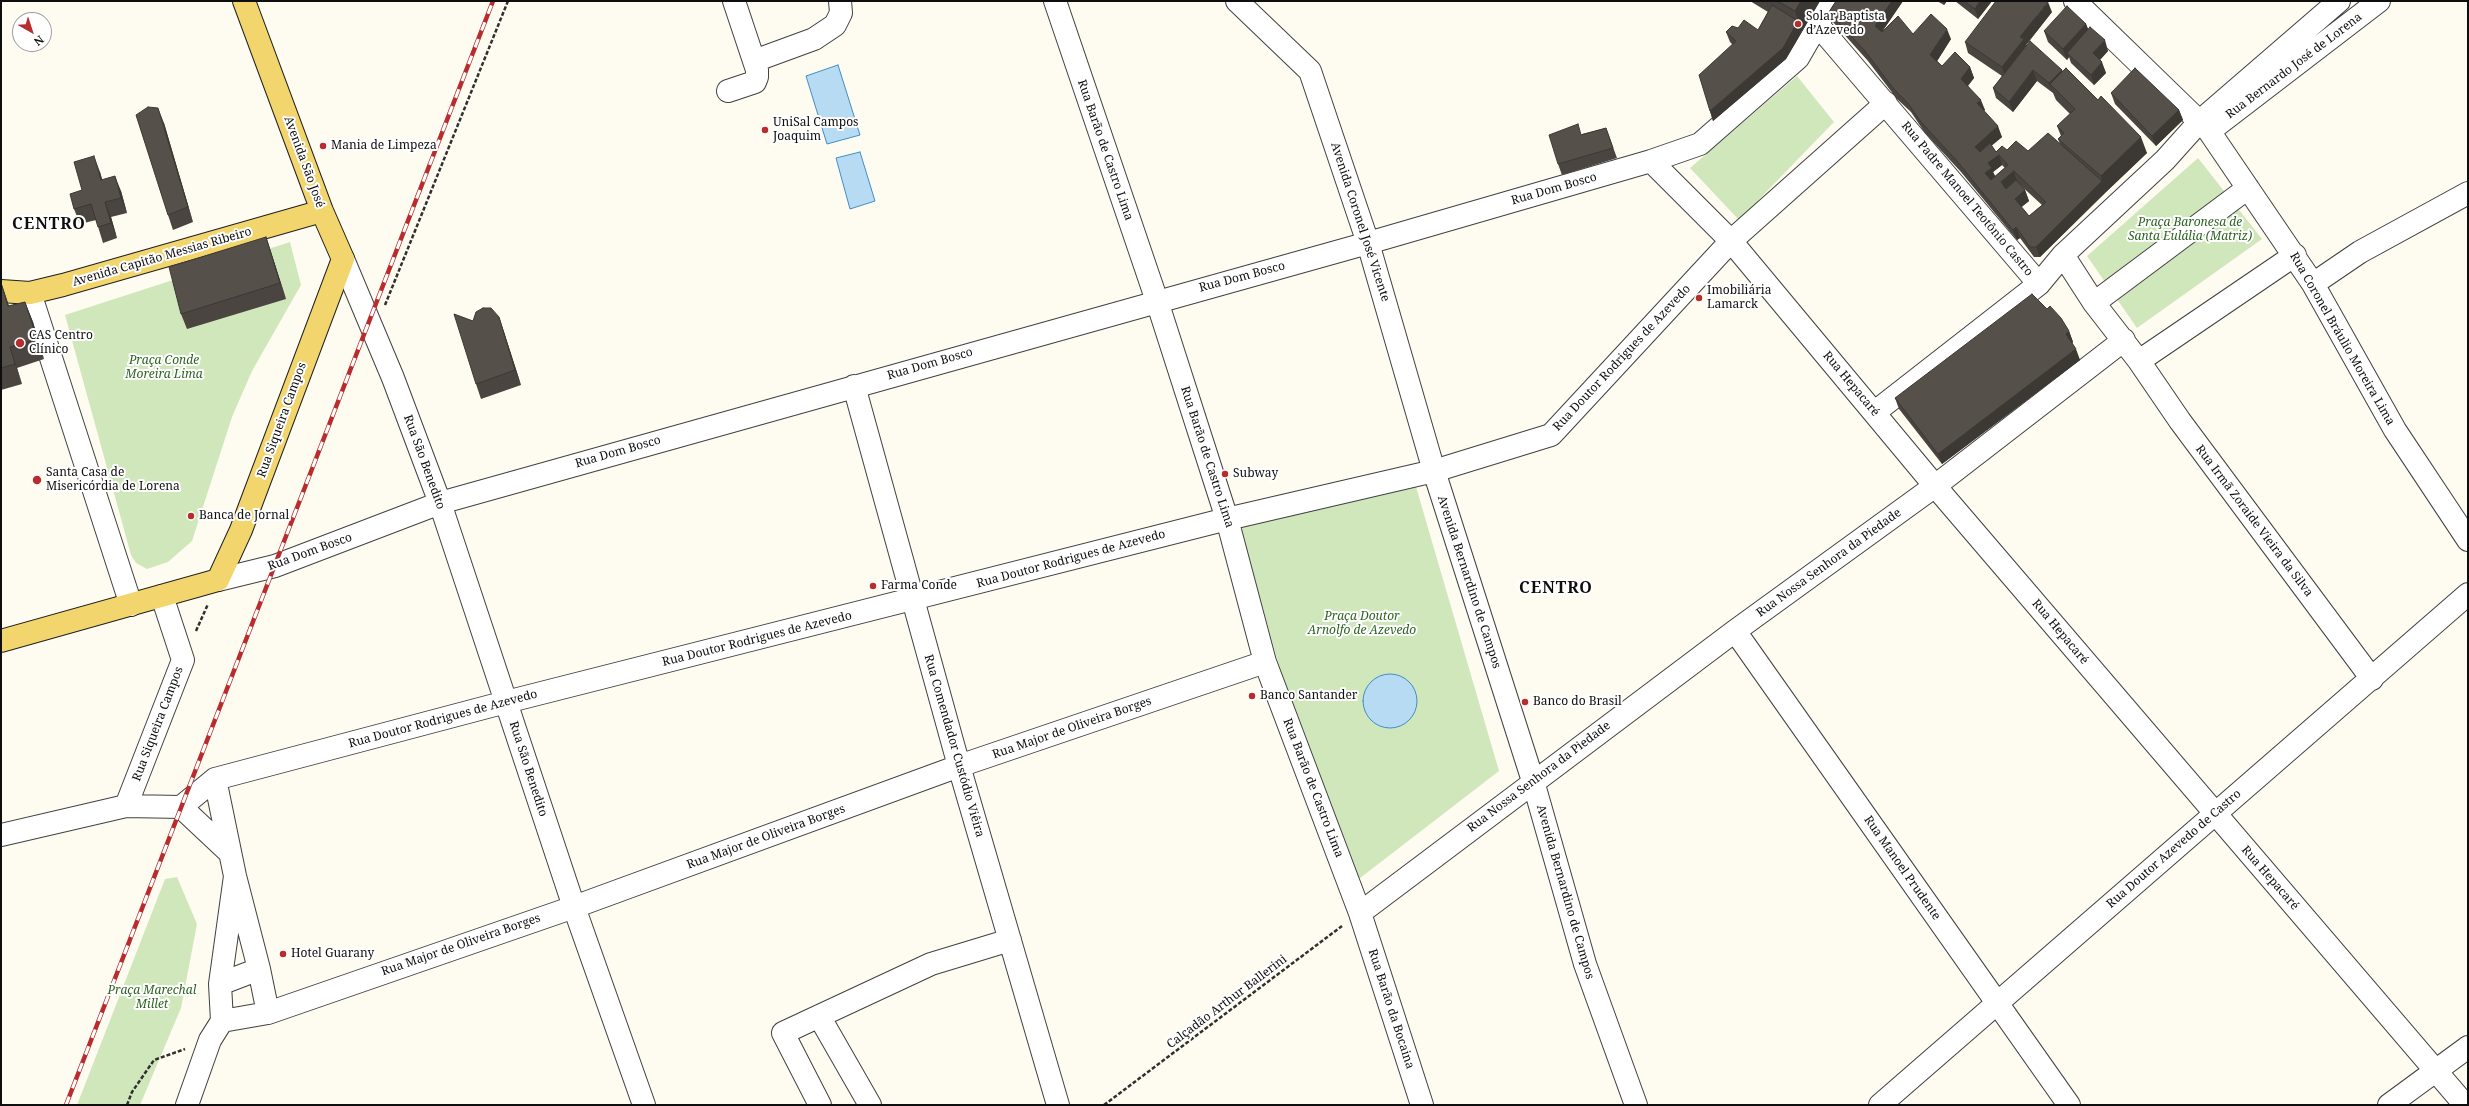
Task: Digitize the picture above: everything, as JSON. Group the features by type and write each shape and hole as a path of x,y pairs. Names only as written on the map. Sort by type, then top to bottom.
{"main road":[{"name":"Avenida São José","path":"244,1 322,211 343,259"},
{"name":"Avenida Capitão Messias Ribeiro","path":"1,291 30,293 322,211"},
{"name":"Rua Siqueira Campos","path":"218,580 241,530 343,259"},
{"name":"Rua Dom Bosco","path":"1,641 218,580"}],"street":[{"path":"728,91 755,82 757,70 734,1"},
{"path":"754,61 814,39 835,25 841,13 840,1"},
{"name":"Rua Barão de Castro Lima","path":"1055,1 1156,301 1227,519 1265,662 1360,913"},
{"name":"Avenida Coronel José Vicente","path":"1237,1 1310,71 1368,243 1434,471"},
{"name":"Rua Dom Bosco","path":"218,580 275,566 440,503 1156,301 1368,243 1651,161 1700,144 1798,58 1831,1"},
{"name":"Rua Coronel Bráulio Moreira Lima","path":"2075,1 2205,126 2295,255 2313,284 2395,430 2468,540"},
{"path":"2205,126 2339,1"},
{"name":"Rua Bernardo José de Lorena","path":"2205,126 2379,1"},
{"name":"Rua Padre Manoel Teotônio Castro","path":"1817,24 2039,284 2063,255 2165,160 2205,126"},
{"name":"Rua Doutor Rodrigues de Azevedo","path":"181,807 215,780 506,702 1227,519 1434,471 1551,435 1731,242 1886,103"},
{"name":"Rua Hepacaré","path":"1651,161 1731,242 1875,412 1935,486 2215,814 2437,1070 2465,1105"},
{"path":"2094,303 2248,188"},
{"path":"2313,284 2360,252 2468,193"},
{"path":"2063,255 2094,303 2139,361 2295,255"},
{"name":"Avenida São José","path":"343,259 377,314"},
{"path":"1875,412 2039,284"},
{"path":"30,293 131,605"},
{"name":"Rua São Benedito","path":"377,314 574,907 644,1105"},
{"name":"Rua Nossa Senhora da Piedade","path":"1360,913 1533,781 1735,631 1935,486 2124,340"},
{"name":"Rua Irmã Zoraide Vieira da Silva","path":"2139,361 2180,421 2372,679"},
{"name":"Rua Comendador Custódio Viêira","path":"854,386 959,766 1058,1105"},
{"name":"Avenida Bernardino de Campos","path":"1434,471 1533,781 1584,964 1636,1105"},
{"name":"Rua Doutor Azevedo de Castro","path":"1880,1105 2468,594"},
{"name":"Rua Siqueira Campos","path":"126,806 183,660 162,596"},
{"name":"Rua Manoel Prudente","path":"1735,631 2069,1105"},
{"name":"Rua Major de Oliveira Borges","path":"222,1021 268,1012 574,907 959,766 1265,662"},
{"path":"215,780 235,876 259,969 268,1012"},
{"path":"1,835 126,806 181,807 230,853"},
{"path":"188,1105 210,1040 222,1021 220,984 235,876"},
{"name":"Rua Barão da Bocaina","path":"1360,913 1422,1105"},
{"path":"820,1105 783,1033 931,964 1010,940"},
{"path":"220,984 259,969"},
{"path":"819,1016 870,1105"},
{"path":"2389,1105 2468,1047"}],"path":[{"path":"377,314 508,1"},
{"path":"183,660 218,580"},
{"name":"Calçadão Arthur Ballerini","path":"1104,1105 1360,913"},
{"path":"127,1105 132,1092 154,1060 210,1040"}],"green space":[{"path":"1797,76 1834,122 1739,220 1690,168"},
{"name":"Praça Baronesa de Santa Eulália (Matriz)","path":"2198,158 2262,239 2137,328 2087,256"},
{"name":"Praça Conde Moreira Lima","path":"290,242 301,285 252,371 232,417 192,541 168,562 147,569 136,563 131,555 65,315"},
{"name":"Praça Doutor Arnolfo de Azevedo","path":"1414,480 1499,771 1351,885 1276,656 1240,524"},
{"name":"Praça Marechal Millet","path":"177,877 197,924 181,1008 140,1105 77,1105 165,879"}],"water":[{"path":"838,65 860,135 827,144 806,76"},
{"path":"860,152 875,201 850,209 836,158"},
{"path":"1385,674 1395,674 1405,678 1413,686 1417,696 1417,706 1413,716 1405,724 1395,728 1385,728 1375,724 1367,716 1363,706 1363,696 1367,686 1375,678"}],"building":[{"path":"1777,1 1801,1 1795,11"},
{"path":"1836,1 1892,1 1875,26 1882,32 1898,16 1913,34 1931,14 1947,29 1930,55 1942,66 1955,52 1970,67 1961,79 1981,100 1977,103 1998,126 1975,147 1980,152 1990,143 1996,152 2002,146 2007,150 2016,141 2028,151 2048,133 2102,181 2036,247 2030,247 2016,227 2013,230 1957,161 1921,122 1907,102 1893,88 1865,51 1829,12","holes":["1999,155 2008,165 1991,180 1985,173 1992,168 1988,163","2014,171 2046,202 2029,216 2015,199 2025,190 2016,180 2006,189 2001,182"]},
{"path":"1964,1 1980,1 1975,9"},
{"path":"1996,1 2048,2 2020,37 2024,39 2002,67 1965,42"},
{"path":"1772,5 1798,21 1783,48 1710,111 1699,75 1736,41 1726,32 1732,26 1738,28 1744,20 1758,30"},
{"path":"2067,6 2086,24 2063,49 2044,31"},
{"path":"2090,27 2105,40 2093,53 2102,62 2091,75 2067,53"},
{"path":"2030,41 2062,70 2049,83 2033,70 2009,102 1993,88"},
{"path":"2066,68 2098,100 2101,96 2141,137 2101,176 2058,139 2064,133 2057,126 2075,109 2050,84"},
{"path":"2135,68 2179,110 2152,136 2111,93"},
{"path":"148,107 158,108 188,207 168,215 136,115"},
{"path":"1578,124 1581,135 1606,128 1613,148 1558,164 1549,135"},
{"path":"94,156 101,180 115,176 121,198 105,202 111,223 98,227 91,204 74,209 70,194 82,190 74,162"},
{"path":"266,237 280,283 181,314 169,267"},
{"path":"1,283 8,306 25,302 37,339 10,347 15,364 1,368"},
{"path":"2032,294 2047,309 2050,306 2061,318 2069,331 2066,334 2076,349 1938,454 1895,398"},
{"path":"483,308 491,308 499,317 515,370 476,384 454,314 473,321 476,312"}],"railway":[{"path":"66,1105 493,1"}],"place":[{"name":"Solar Baptista d’Azevedo","path":"1798,24"},
{"name":"UniSal Campos Joaquim","path":"765,130"},
{"name":"Mania de Limpeza","path":"323,146"},
{"name":"Imobiliária Lamarck","path":"1699,298"},
{"name":"CAS Centro Clínico","path":"20,343"},
{"name":"Subway","path":"1225,474"},
{"name":"Santa Casa de Misericórdia de Lorena","path":"37,480"},
{"name":"Banca de Jornal","path":"191,516"},
{"name":"Farma Conde","path":"873,586"},
{"name":"Banco Santander","path":"1252,696"},
{"name":"Banco do Brasil","path":"1525,702"},
{"name":"Hotel Guarany","path":"283,954"}],"district":[{"name":"CENTRO","path":"49,224"},
{"name":"CENTRO","path":"1556,588"}]}
